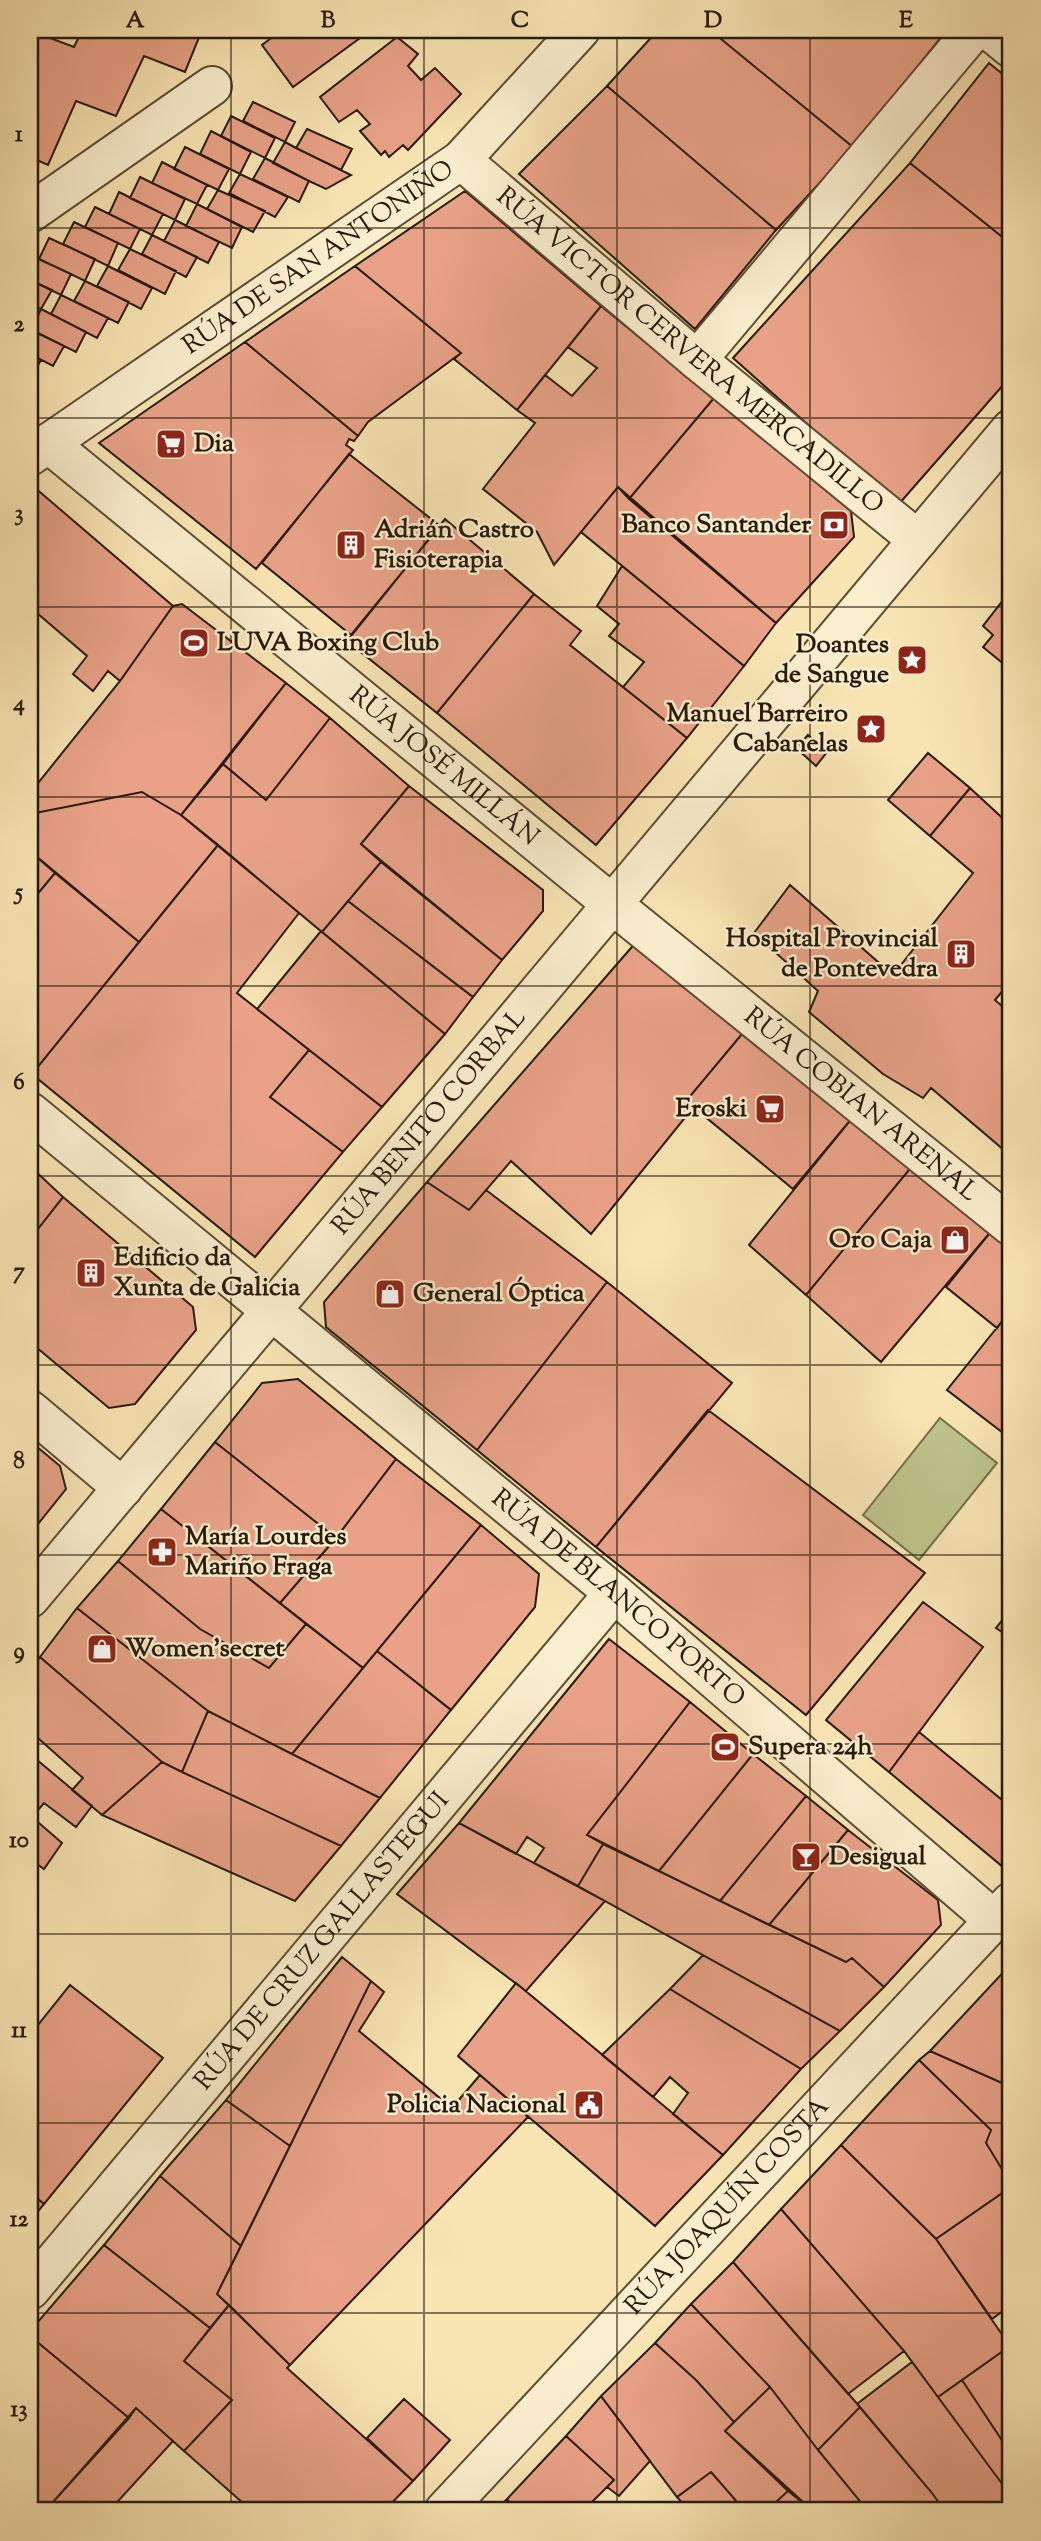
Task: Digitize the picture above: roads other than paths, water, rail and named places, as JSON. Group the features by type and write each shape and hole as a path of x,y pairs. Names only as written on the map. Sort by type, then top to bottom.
{"street":[{"name":"RÚA DE SAN ANTONIÑO","path":"39,449 461,160 580,30"},
{"path":"696,360 974,30"},
{"path":"989,30 1011,48"},
{"path":"30,213 212,86"},
{"name":"RÚA VICTOR CERVERA MERCADILLO","path":"461,160 696,360 918,540"},
{"name":"RÚA BENITO CORBAL","path":"30,1598 1011,429"},
{"name":"RÚA JOSÉ MILLÁN","path":"39,449 612,904"},
{"name":"RÚA COBIAN ARENAL","path":"612,904 1011,1226"},
{"name":"RÚA DE BLANCO PORTO","path":"30,1112 269,1311 1003,1911"},
{"path":"30,1410 122,1488"},
{"name":"RÚA DE CRUZ GALLASTEGUI","path":"30,2290 614,1593"},
{"name":"RÚA JOAQUÍN COSTA","path":"444,2511 1003,1911"}],"place":[{"name":"Dia","path":"171,444"},
{"name":"Banco Santander","path":"834,525"},
{"name":"Adrián Castro Fisioterapia","path":"351,545"},
{"name":"LUVA Boxing Club","path":"194,643"},
{"name":"Doantes de Sangue","path":"912,660"},
{"name":"Manuel Barreiro Cabanelas","path":"871,729"},
{"name":"Hospital Provincial de Pontevedra","path":"961,954"},
{"name":"Eroski","path":"770,1109"},
{"name":"Oro Caja","path":"955,1240"},
{"name":"Edificio da Xunta de Galicia","path":"91,1273"},
{"name":"General Óptica","path":"390,1294"},
{"name":"María Lourdes Mariño Fraga","path":"162,1552"},
{"name":"Women'secret","path":"102,1649"},
{"name":"Supera 24h","path":"725,1747"},
{"name":"Desigual","path":"806,1857"},
{"name":"Policia Nacional","path":"589,2105"}]}
